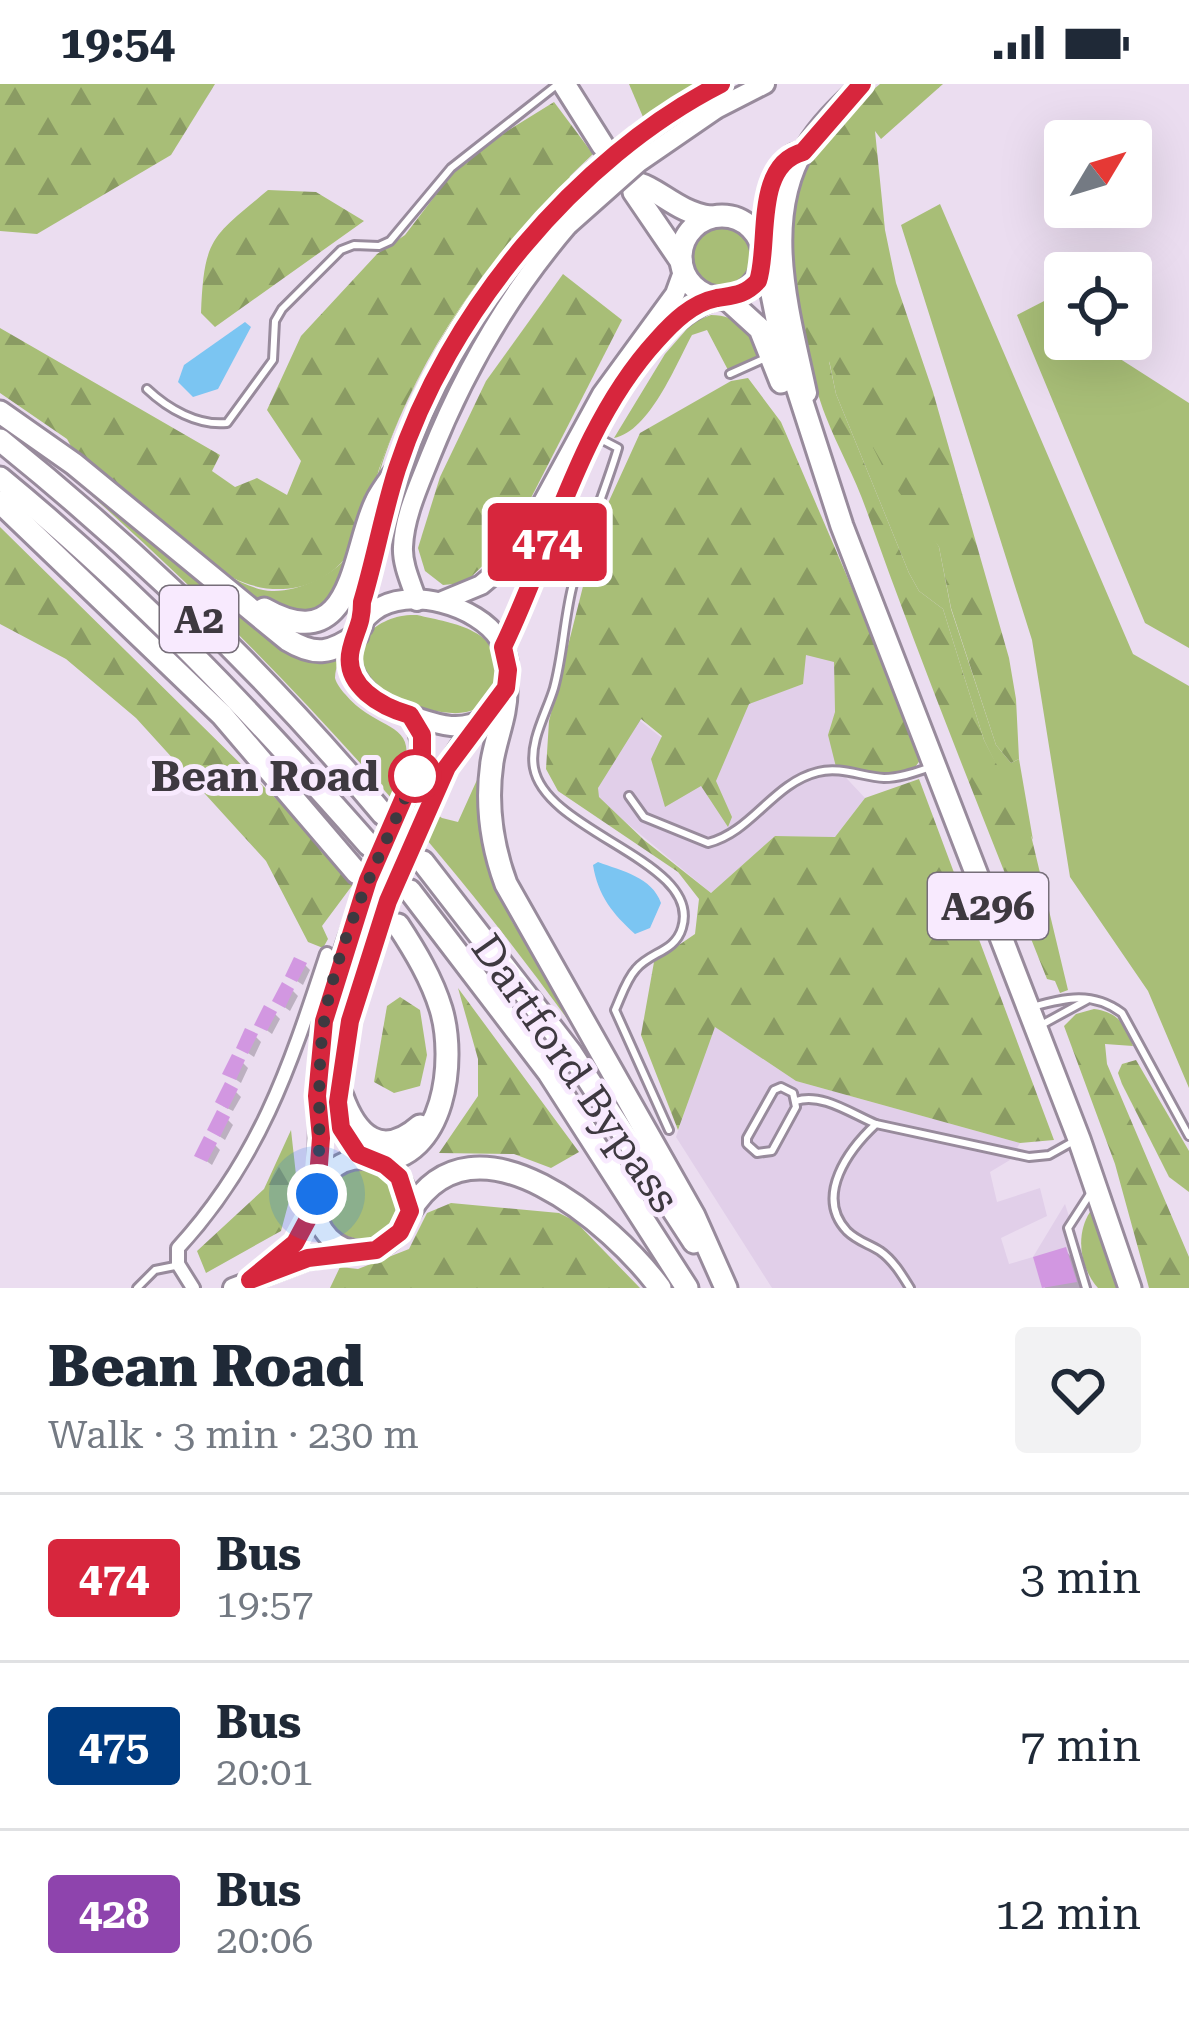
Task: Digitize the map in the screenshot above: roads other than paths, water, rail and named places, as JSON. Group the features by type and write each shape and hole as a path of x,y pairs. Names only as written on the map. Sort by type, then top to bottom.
{"main road":[{"path":"561,84 603,146"},
{"path":"485,718 449,727 378,703 360,686 350,663 397,470 428,398 505,271 715,95 765,84"},
{"path":"842,526 841,499 810,407 786,283 782,223 803,152 862,84"},
{"path":"503,647 565,495 596,436 652,345 678,317 743,293 758,281 769,192 793,154 803,152"},
{"path":"722,298 697,290 634,192 633,183 644,184 682,210 738,218 750,226 763,249"},
{"path":"0,412 74,464 285,638 311,651 333,651 382,607 452,599 485,583 509,562 602,394 674,294 688,234 710,217"},
{"path":"417,601 402,550 420,481 497,316 561,220"},
{"name":"A296","path":"763,249 780,334 842,526"},
{"name":"A296","path":"722,298 756,325 842,526 1096,1186 1130,1288"},
{"name":"A2","path":"0,440 175,594 284,704 383,814"},
{"path":"246,604 296,622 333,609 354,578 375,503 397,470"},
{"name":"A2","path":"0,478 147,607 266,728 370,845"},
{"name":"A2","path":"0,502 222,715 357,873"},
{"path":"417,601 476,616 503,647 507,708 493,757 490,790 494,842 506,884 701,1229 725,1288"},
{"path":"410,1211 399,1177 358,1154 343,1132 338,1102 350,1021 404,859 454,754 506,688"},
{"path":"366,1251 338,1245 319,1223 322,1036 334,982 368,880 422,749 421,733 410,715"},
{"name":"Dartford Bypass","path":"423,862 571,1053 725,1288"},
{"name":"Dartford Bypass","path":"410,892 549,1073 687,1288"},
{"path":"242,1284 295,1243 332,1169 349,1160 391,1159 416,1143 434,1121 447,1069 444,1020 428,977 398,926"},
{"path":"341,1096 353,1125 364,1136 378,1140 410,1134 436,1110"},
{"path":"242,1284 308,1258 366,1251 393,1240 430,1187 457,1172 493,1171 522,1177 591,1215 660,1288"}],"street":[{"path":"194,1288 178,1264 178,1248 217,1205 266,1118 321,954"},
{"path":"266,1118 282,1126"}],"lane":[{"path":"147,389 158,400 206,425 226,423 273,360 275,321 282,309 341,250 388,242 425,190 561,84"},
{"path":"730,374 771,356"},
{"path":"596,436 618,448 572,589 534,765 543,788 561,809 670,884 682,903 680,933 670,947 637,966 615,1010 669,1130"},
{"path":"629,796 644,817 708,843 732,834 765,802 818,772 886,778 934,766"},
{"path":"1030,1018 1069,997 1106,1003 1129,1020 1189,1136"},
{"path":"1030,1018 1064,1016 1087,1000"},
{"path":"796,1101 788,1089 774,1090 748,1138 751,1150 766,1155 772,1151 796,1101 807,1097 875,1124 1029,1157 1049,1155 1078,1139"},
{"path":"875,1124 837,1172 836,1211 848,1232 882,1252 910,1288"},
{"path":"1086,1288 1068,1238 1069,1228 1096,1186"},
{"path":"136,1288 155,1270 178,1264"}],"water":[{"path":"245,322 251,327 218,389 193,397 178,382 184,365"},
{"path":"598,862 635,876 657,894 661,903 650,928 635,934 613,912 595,876 593,865"}],"place":[{"name":"Bean Road","path":"415,776"}]}
